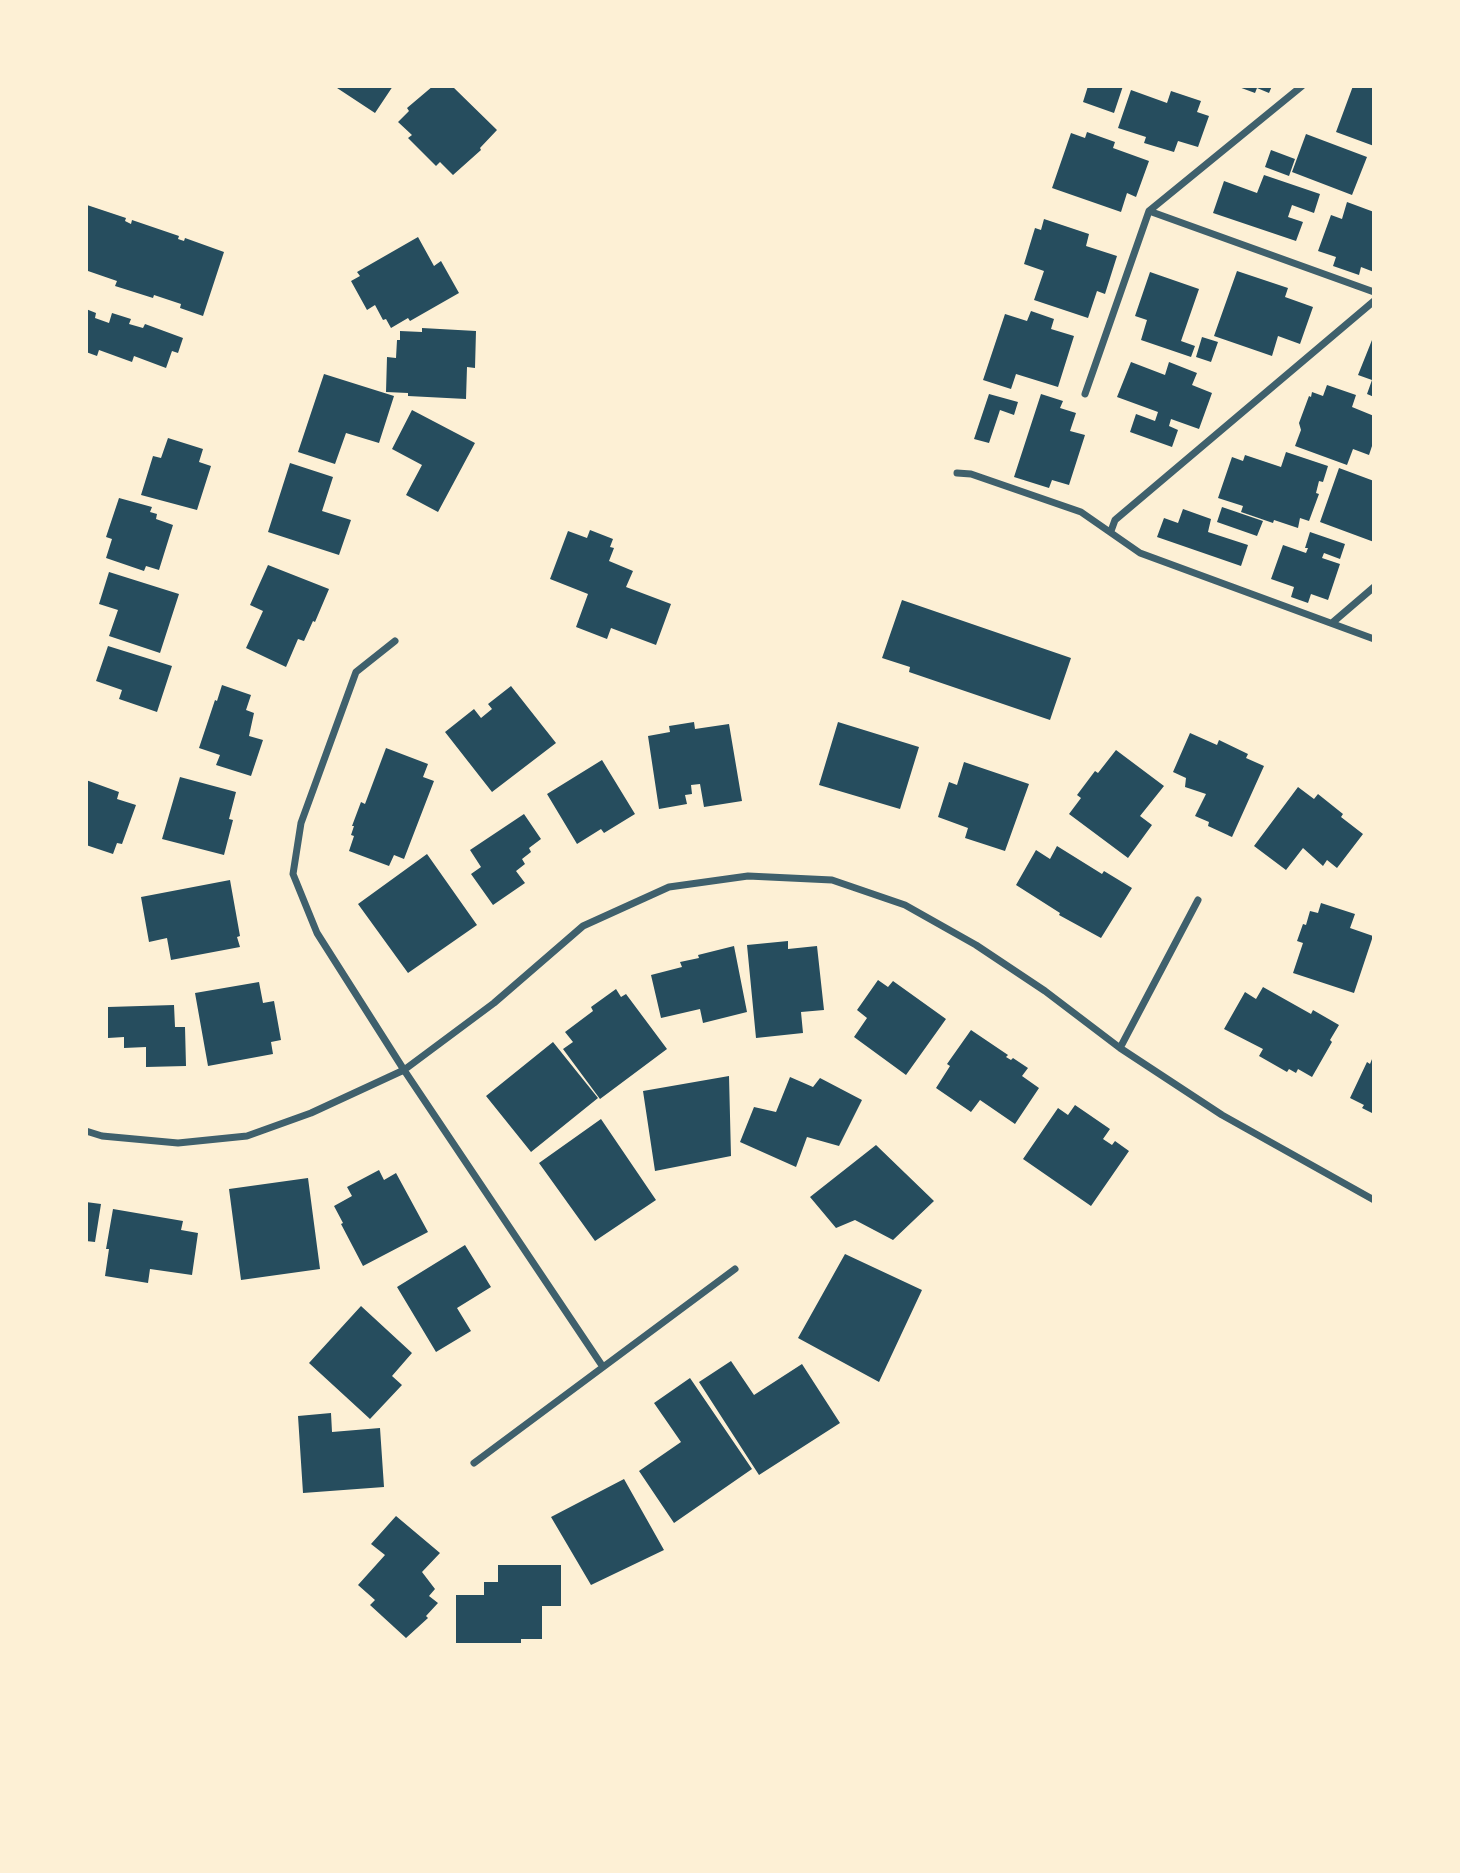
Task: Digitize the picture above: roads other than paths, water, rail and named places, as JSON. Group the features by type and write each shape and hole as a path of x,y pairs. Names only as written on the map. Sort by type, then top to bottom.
{"street":[{"path":"1085,394 1149,211 1302,86"},
{"path":"1149,211 1374,292"},
{"path":"1111,531 1115,520 1374,301"},
{"path":"957,473 971,474 1081,512 1140,553 1374,639"},
{"path":"1332,623 1374,587"},
{"path":"395,641 356,672 301,823 293,874 317,933 404,1070 603,1367"},
{"path":"86,1131 102,1136 178,1143 247,1136 311,1113 404,1070 494,1003 583,926 669,887 748,876 832,880 905,905 976,945 1045,991 1120,1048 1223,1115 1374,1200"},
{"path":"1120,1048 1198,900"},
{"path":"474,1463 736,1269"}]}
